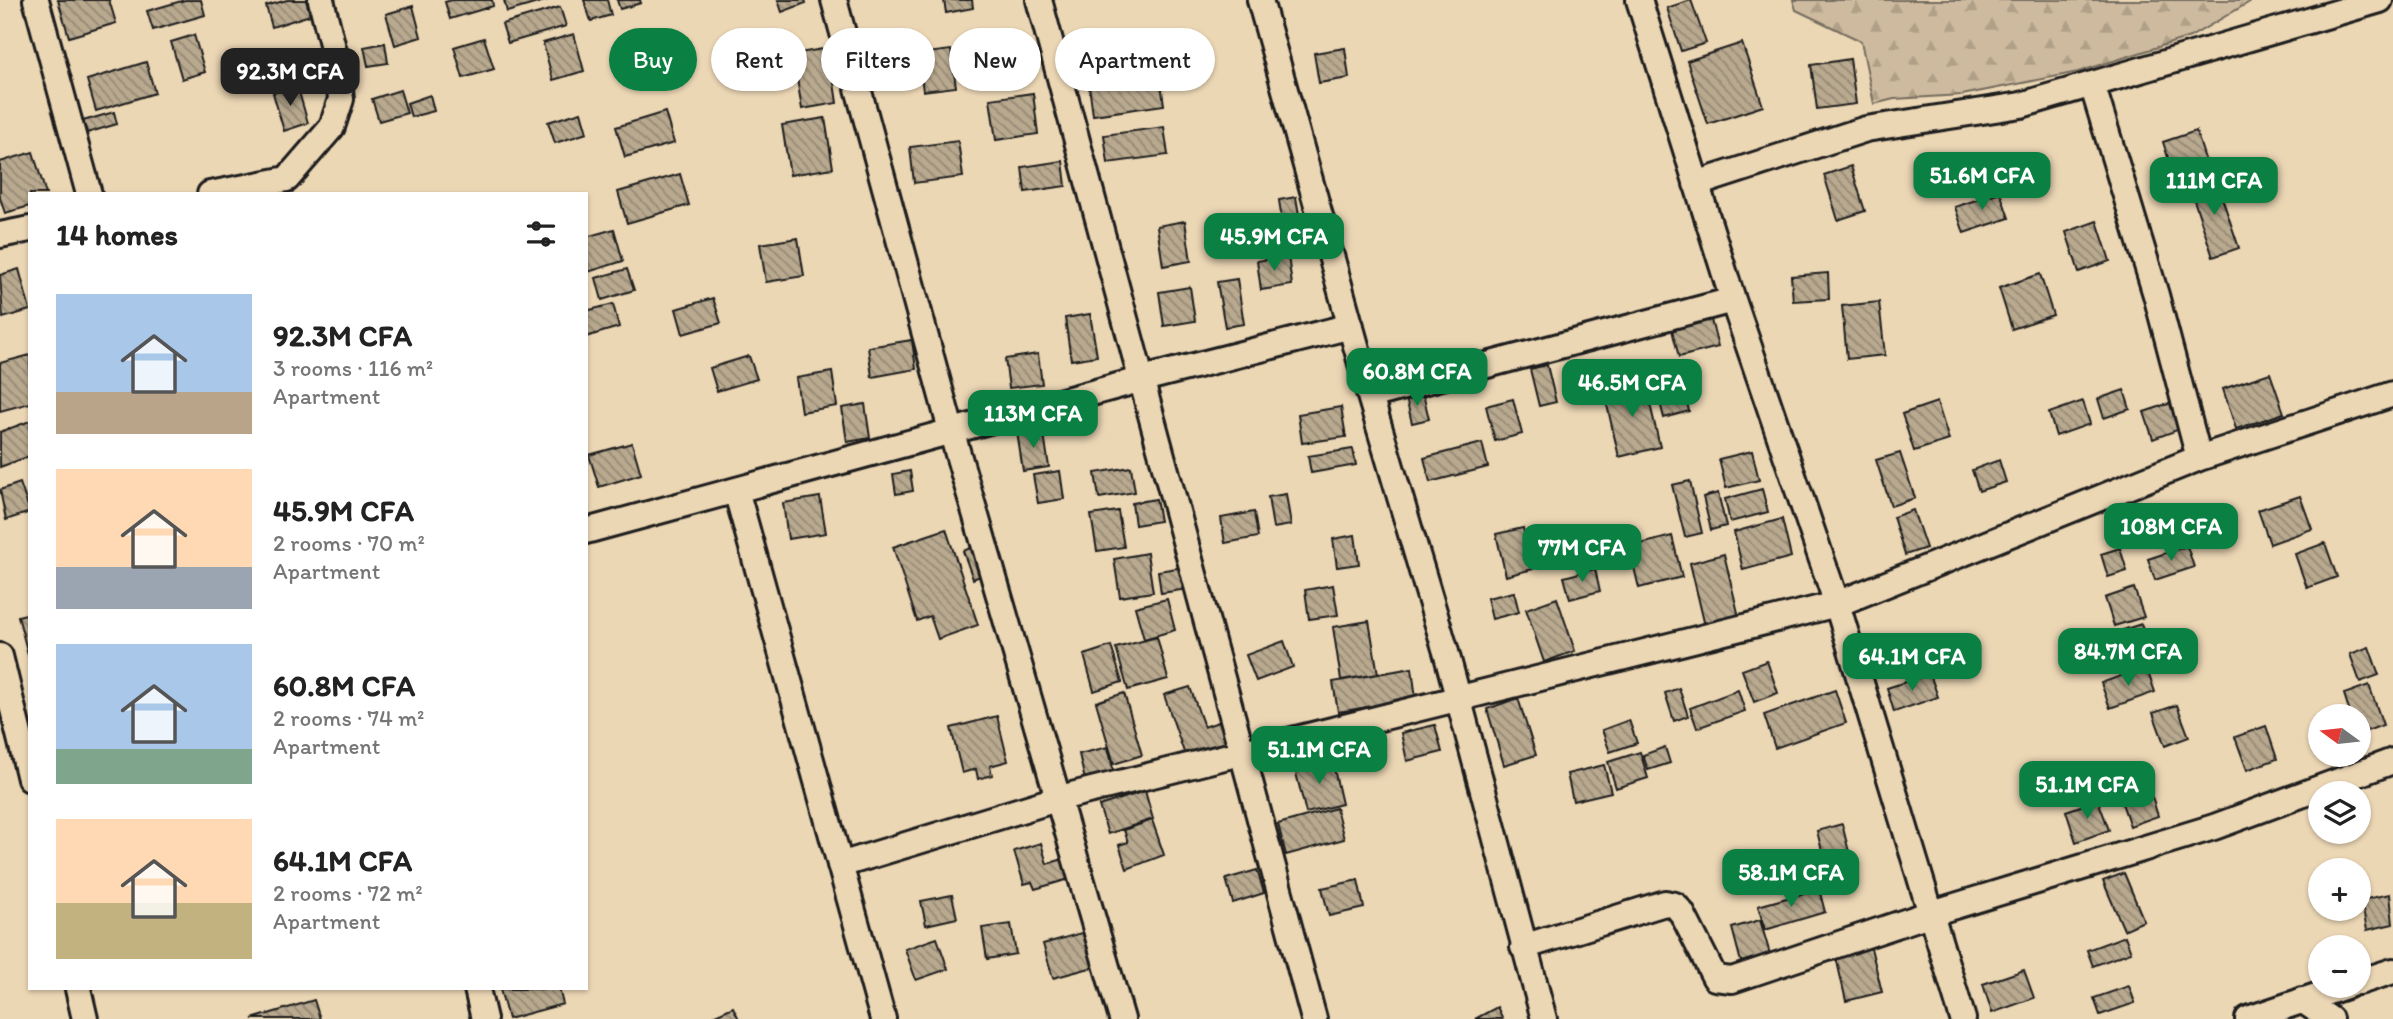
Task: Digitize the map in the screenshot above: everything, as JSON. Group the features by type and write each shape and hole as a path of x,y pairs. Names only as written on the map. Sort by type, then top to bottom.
{"street":[{"path":"36,0 88,192"},
{"path":"233,192 289,187 332,127 341,99 337,64 321,0"},
{"path":"834,0 951,430 1122,1019"},
{"path":"1039,0 1244,750 1314,1019"},
{"path":"1260,0 1458,700 1544,1019"},
{"path":"1639,0 1733,300 1837,604 1963,1019"},
{"path":"1696,184 1866,129 2021,105 2380,0"},
{"path":"2092,84 2156,295 2199,458"},
{"path":"0,235 28,229"},
{"path":"1370,396 1733,300"},
{"path":"588,530 951,430 1352,326"},
{"path":"840,865 1060,798 1837,604 2199,458 2393,394"},
{"path":"736,490 883,1019"},
{"path":"0,656 13,692 28,769"},
{"path":"1523,947 1665,902 1675,905 1682,913 1716,978 1732,980 1932,913 2214,827 2393,761"},
{"path":"2371,978 2393,971"},
{"path":"78,990 85,1019"},
{"path":"477,990 484,1019"},
{"path":"2248,1019 2308,998"},
{"path":"2302,1000 2330,1019"}],"green space":[{"path":"1793,0 2253,0 2190,37 2078,72 1962,95 1894,99 1874,104 1861,41 1796,10"}],"building":[{"path":"58,0 109,0 116,23 69,37"},
{"path":"185,0 201,0 205,15 153,30 147,11"},
{"path":"287,0 306,0 310,15 272,27 266,6"},
{"path":"492,0 493,6 450,19 445,2"},
{"path":"504,0 548,0 507,12"},
{"path":"584,0 607,0 611,15 591,21"},
{"path":"617,0 640,0 641,3 620,9"},
{"path":"778,0 805,0 806,3 782,12"},
{"path":"944,0 972,0 973,8 946,13"},
{"path":"1691,0 1706,43 1681,51 1667,8"},
{"path":"413,6 421,37 395,45 386,14"},
{"path":"560,7 566,26 508,43 502,24"},
{"path":"574,34 584,71 553,80 543,43"},
{"path":"194,35 205,72 182,79 171,42"},
{"path":"484,38 494,69 463,78 454,47"},
{"path":"385,43 388,63 368,66 364,47"},
{"path":"1742,43 1763,106 1708,124 1687,61"},
{"path":"1345,48 1349,78 1319,83 1314,53"},
{"path":"821,49 821,91 835,91 837,103 802,109 799,91 807,91 807,52"},
{"path":"949,50 949,88 935,90 935,52"},
{"path":"1850,59 1856,104 1817,109 1811,65"},
{"path":"146,62 155,93 96,111 87,80"},
{"path":"297,85 308,123 284,131 273,93"},
{"path":"400,90 407,113 379,121 372,99"},
{"path":"1090,91 1162,91 1164,105 1093,115"},
{"path":"1033,93 1038,134 996,140 990,99"},
{"path":"430,95 434,111 411,117 407,103"},
{"path":"114,112 117,124 87,133 83,121"},
{"path":"581,112 587,133 555,143 548,122"},
{"path":"665,112 674,143 625,157 616,127"},
{"path":"825,118 833,168 790,175 782,125"},
{"path":"1164,127 1168,155 1108,163 1104,135"},
{"path":"2196,131 2206,162 2173,173 2163,142"},
{"path":"958,141 963,177 914,183 910,147"},
{"path":"33,152 45,192 28,192 28,207 5,213 0,198 0,162"},
{"path":"1063,161 1066,186 1025,192 1022,167"},
{"path":"1851,166 1865,211 1838,220 1824,175"},
{"path":"680,174 689,205 627,223 618,192"},
{"path":"2215,177 2239,248 2213,257 2189,185"},
{"path":"2000,192 2009,218 1964,233 1955,207"},
{"path":"1296,197 1302,233 1284,236 1279,200"},
{"path":"1185,221 1191,261 1163,266 1157,226"},
{"path":"2097,221 2110,261 2079,272 2066,232"},
{"path":"614,229 623,261 588,272 588,236"},
{"path":"798,238 804,276 766,282 760,244"},
{"path":"1288,256 1292,285 1261,290 1257,261"},
{"path":"19,269 28,311 3,318 0,275"},
{"path":"627,269 634,290 602,300 596,278"},
{"path":"1828,273 1829,299 1793,301 1791,276"},
{"path":"2040,274 2053,315 2012,329 1999,288"},
{"path":"1237,279 1244,324 1225,327 1217,282"},
{"path":"1190,287 1195,321 1164,326 1159,292"},
{"path":"713,298 721,323 683,334 676,309"},
{"path":"1879,302 1885,355 1847,359 1842,306"},
{"path":"613,304 619,327 588,336 588,310"},
{"path":"1090,314 1097,356 1071,360 1065,318"},
{"path":"1710,316 1718,347 1679,357 1671,326"},
{"path":"912,340 916,369 872,377 868,347"},
{"path":"1038,354 1042,384 1009,388 1005,359"},
{"path":"28,356 28,404 0,411 0,363"},
{"path":"749,356 757,379 717,391 710,368"},
{"path":"1547,365 1556,402 1539,406 1530,369"},
{"path":"832,372 837,406 801,412 796,378"},
{"path":"2270,373 2284,413 2236,429 2223,389"},
{"path":"1682,380 1689,411 1664,418 1656,387"},
{"path":"1645,382 1660,447 1619,457 1604,392"},
{"path":"2124,390 2130,409 2104,418 2098,399"},
{"path":"1423,394 1429,419 1412,423 1406,398"},
{"path":"1513,399 1522,434 1495,441 1486,406"},
{"path":"2083,401 2090,424 2056,436 2049,413"},
{"path":"1937,402 1949,440 1914,451 1902,414"},
{"path":"2171,403 2180,429 2153,439 2144,412"},
{"path":"865,404 870,438 847,442 842,408"},
{"path":"1341,407 1346,437 1302,443 1298,414"},
{"path":"28,422 28,457 0,467 0,432"},
{"path":"1043,428 1049,467 1023,471 1017,432"},
{"path":"632,443 641,474 599,487 589,455"},
{"path":"1482,443 1488,467 1430,482 1424,458"},
{"path":"1353,449 1356,465 1311,473 1308,456"},
{"path":"1752,451 1759,480 1726,488 1719,459"},
{"path":"1900,453 1915,498 1891,506 1876,460"},
{"path":"1999,460 2006,482 1979,491 1972,470"},
{"path":"1131,467 1135,492 1099,498 1095,473"},
{"path":"910,471 913,491 896,494 893,474"},
{"path":"1060,471 1064,499 1038,503 1033,475"},
{"path":"1690,481 1702,533 1685,537 1672,485"},
{"path":"20,483 28,513 6,520 0,490"},
{"path":"1762,489 1768,512 1730,522 1725,499"},
{"path":"1718,493 1726,526 1711,530 1703,497"},
{"path":"1286,494 1291,525 1273,528 1268,497"},
{"path":"2300,496 2312,529 2270,544 2258,510"},
{"path":"820,497 826,533 788,539 783,503"},
{"path":"1156,499 1160,521 1135,525 1132,503"},
{"path":"1913,510 1926,548 1905,555 1893,517"},
{"path":"1118,511 1124,547 1097,551 1091,515"},
{"path":"1254,512 1258,537 1225,543 1221,518"},
{"path":"1782,519 1791,557 1743,570 1734,532"},
{"path":"1523,528 1533,569 1506,576 1496,534"},
{"path":"946,529 978,625 938,639 930,616 917,621 893,547"},
{"path":"1355,535 1359,564 1337,567 1333,539"},
{"path":"1672,536 1682,577 1639,588 1629,547"},
{"path":"2325,543 2337,577 2307,588 2295,554"},
{"path":"978,545 988,573 973,579 963,551"},
{"path":"2187,546 2194,567 2155,580 2148,559"},
{"path":"2120,548 2127,571 2108,577 2101,554"},
{"path":"1147,553 1153,592 1120,597 1114,559"},
{"path":"1724,554 1739,617 1705,626 1690,563"},
{"path":"1184,567 1188,589 1161,593 1158,571"},
{"path":"1595,569 1600,591 1570,599 1564,577"},
{"path":"1333,585 1338,615 1309,619 1305,590"},
{"path":"2134,588 2144,617 2114,626 2105,598"},
{"path":"1514,592 1519,612 1492,619 1487,598"},
{"path":"1557,598 1575,651 1544,662 1526,609"},
{"path":"1167,599 1175,630 1144,639 1135,607"},
{"path":"28,614 28,654 18,616"},
{"path":"1369,621 1378,674 1341,680 1333,627"},
{"path":"2141,624 2147,643 2108,656 2102,637"},
{"path":"1157,637 1168,679 1128,690 1116,648"},
{"path":"1284,641 1293,667 1256,681 1246,655"},
{"path":"1111,646 1122,682 1094,691 1084,655"},
{"path":"2369,647 2379,675 2360,682 2350,654"},
{"path":"1767,661 1778,693 1754,702 1742,670"},
{"path":"2146,667 2155,692 2110,708 2101,683"},
{"path":"1412,668 1416,699 1338,712 1333,682"},
{"path":"1930,674 1938,697 1894,712 1887,688"},
{"path":"2369,685 2383,725 2371,730 2371,704 2347,704 2344,694"},
{"path":"1190,687 1204,727 1224,720 1232,742 1186,758 1164,695"},
{"path":"1679,688 1688,716 1674,721 1665,693"},
{"path":"1738,690 1745,711 1697,728 1690,708"},
{"path":"1835,690 1846,723 1775,748 1764,715"},
{"path":"1124,693 1142,755 1114,764 1096,702"},
{"path":"1518,698 1536,755 1504,765 1487,709"},
{"path":"2177,705 2189,737 2165,746 2153,713"},
{"path":"997,716 1008,761 990,766 992,775 978,779 976,769 962,773 951,728"},
{"path":"1629,720 1637,743 1610,752 1602,730"},
{"path":"1435,725 1442,752 1407,761 1401,733"},
{"path":"2266,726 2277,759 2247,770 2235,737"},
{"path":"1108,747 1114,773 1085,780 1079,754"},
{"path":"1665,747 1670,763 1648,770 1643,755"},
{"path":"1640,752 1648,778 1616,788 1608,762"},
{"path":"1332,760 1342,804 1306,813 1295,769"},
{"path":"1604,765 1611,792 1573,801 1567,774"},
{"path":"2147,782 2158,816 2130,826 2118,792"},
{"path":"1145,791 1153,819 1108,834 1099,806"},
{"path":"2098,800 2109,830 2076,842 2066,811"},
{"path":"1336,808 1344,839 1286,855 1278,824"},
{"path":"1152,820 1164,855 1127,869 1119,845 1128,842 1124,830"},
{"path":"1842,824 1851,860 1826,867 1817,831"},
{"path":"1041,843 1047,864 1063,859 1069,879 1035,889 1032,882 1024,884 1014,851"},
{"path":"1257,870 1264,893 1233,903 1226,879"},
{"path":"2124,873 2144,921 2124,930 2103,881"},
{"path":"1358,880 1364,908 1329,916 1322,888"},
{"path":"1819,889 1825,912 1765,930 1758,906"},
{"path":"2390,894 2393,924 2367,930 2365,921 2371,921 2371,898"},
{"path":"952,895 957,918 926,925 921,901"},
{"path":"1760,920 1770,954 1741,962 1732,928"},
{"path":"1011,924 1016,954 987,959 982,928"},
{"path":"1092,930 1101,965 1053,978 1043,944"},
{"path":"2125,936 2131,952 2093,966 2087,950"},
{"path":"937,938 948,969 916,980 905,949"},
{"path":"1871,948 1882,992 1846,1001 1836,957"},
{"path":"2024,970 2034,998 1992,1013 1983,984"},
{"path":"2129,986 2135,1003 2100,1015 2094,998"},
{"path":"500,990 559,990 563,1004 508,1019"},
{"path":"314,1000 320,1019 252,1019"},
{"path":"733,1007 739,1019 706,1019"},
{"path":"1497,1007 1503,1019 1475,1019"}]}
